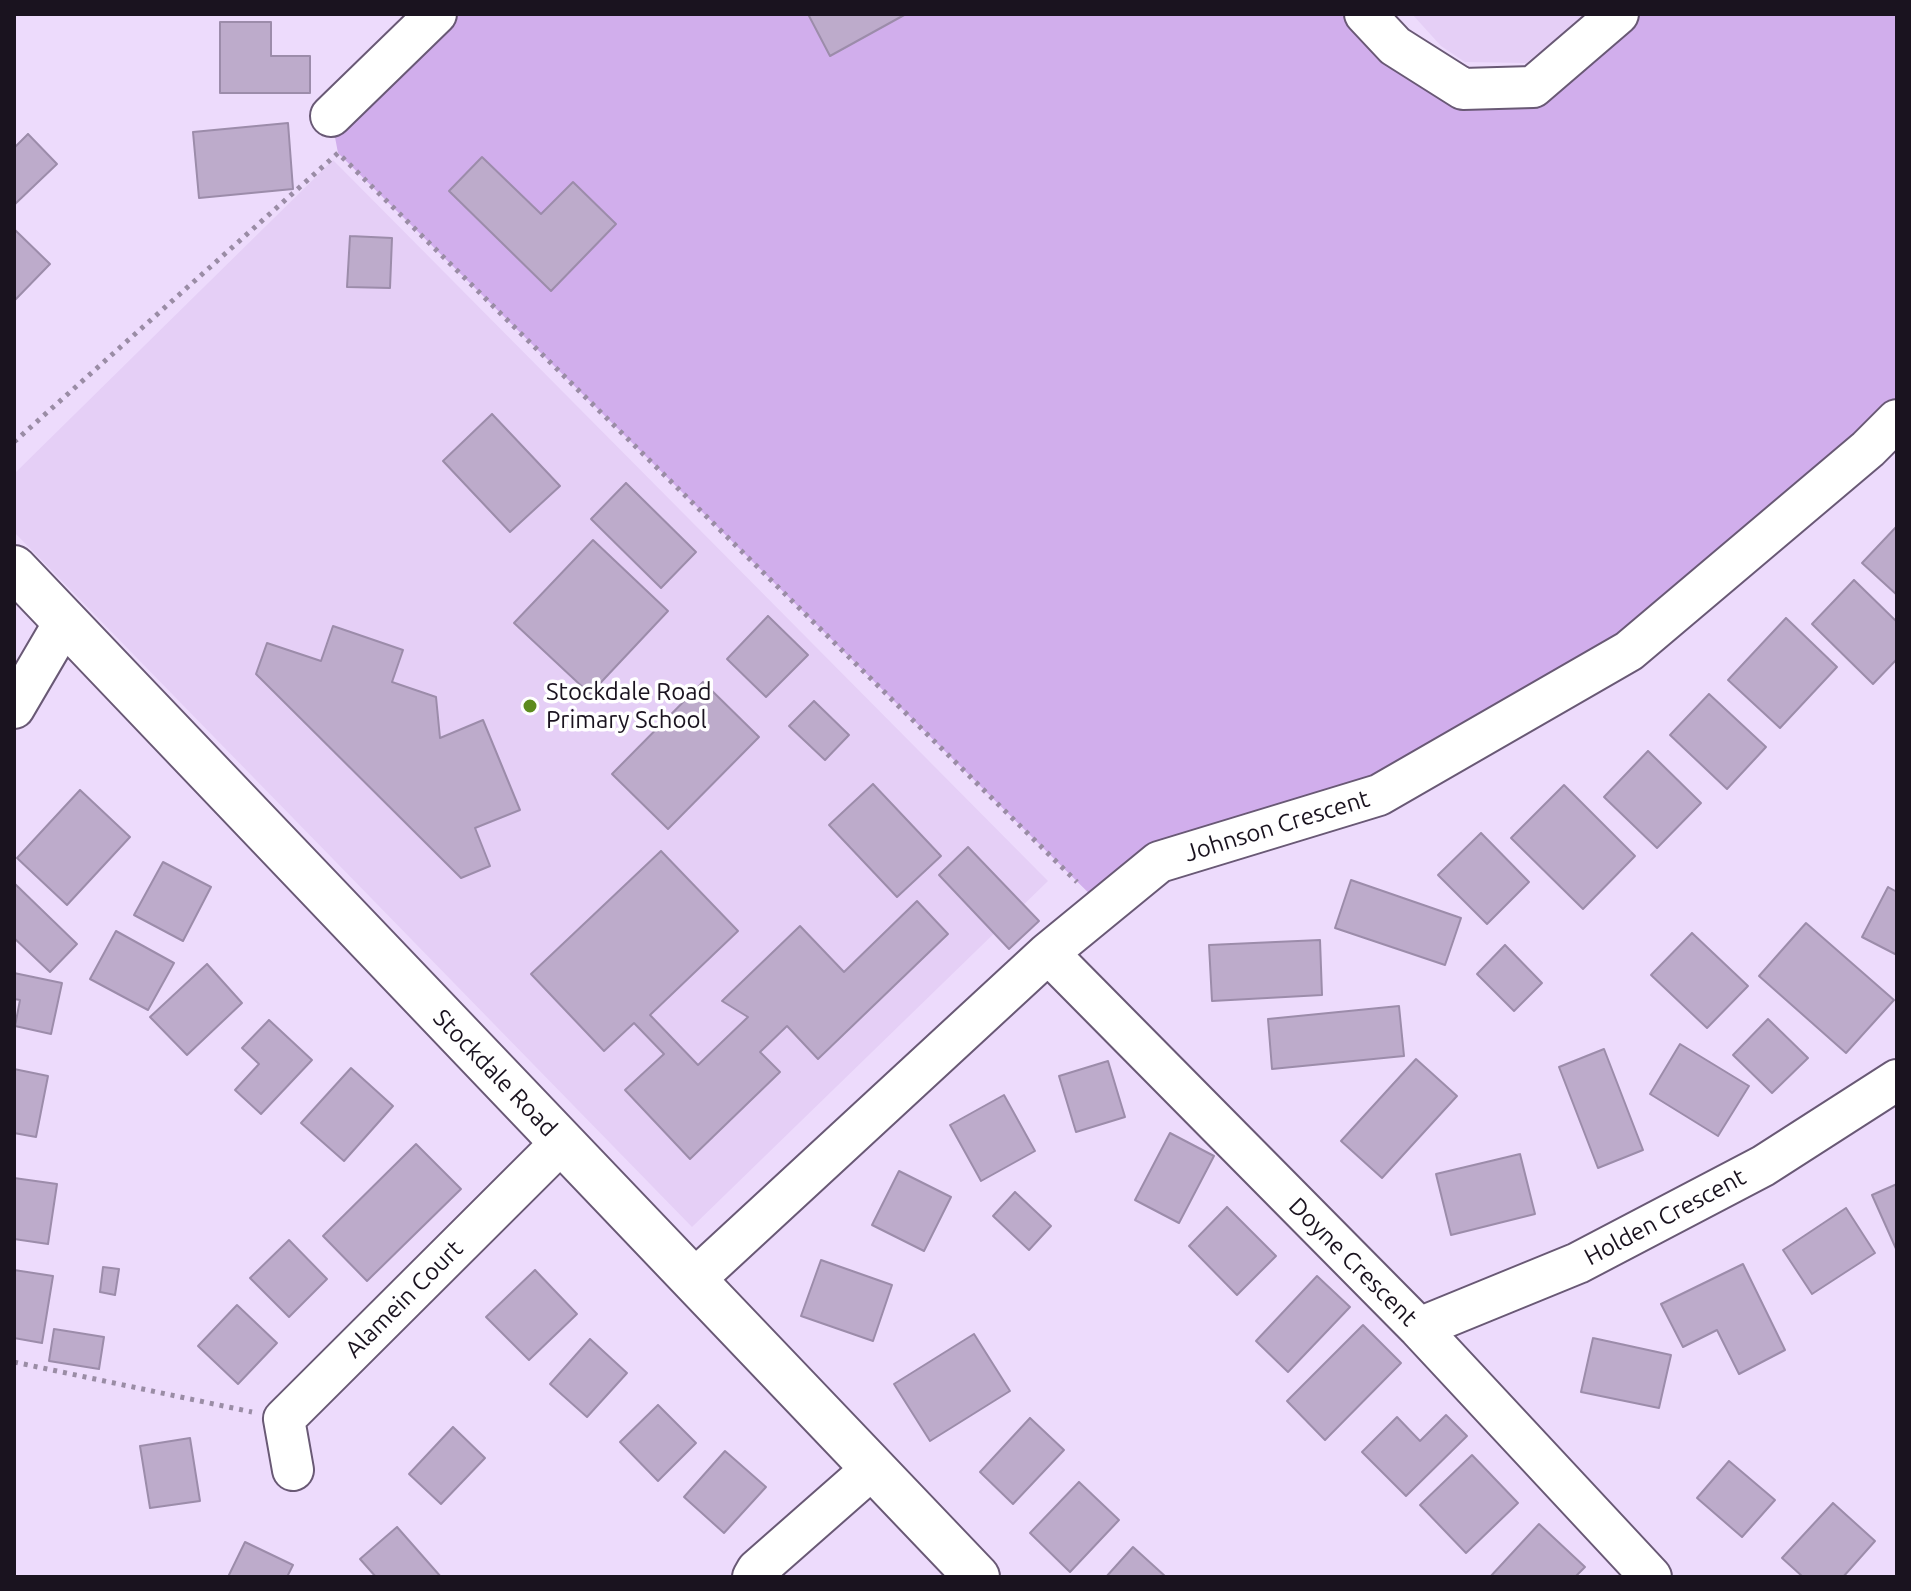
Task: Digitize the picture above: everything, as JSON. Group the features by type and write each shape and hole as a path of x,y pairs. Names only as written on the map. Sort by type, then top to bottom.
{"street":[{"path":"331,116 436,14"},
{"path":"1365,14 1395,46 1463,89 1533,87 1618,14"},
{"name":"Johnson Crescent","path":"694,1280 1048,953 1159,862 1379,795 1629,651 1868,449 1897,420"},
{"name":"Stockdale Road","path":"14,568 977,1577"},
{"path":"14,708 65,621"},
{"name":"Doyne Crescent","path":"1048,953 1419,1328 1651,1577"},
{"name":"Holden Crescent","path":"1419,1328 1591,1256 1763,1166 1897,1082"},
{"name":"Alamein Court","path":"284,1419 561,1143"},
{"path":"284,1419 293,1470"},
{"path":"753,1577 757,1570 873,1468"}],"path":[{"path":"14,442 338,153 1104,908"},
{"path":"14,1362 284,1419"}],"shaded area":[{"path":"436,14 1365,14 1463,89 1533,87 1618,14 1897,14 1897,420 1629,651 1379,795 1159,862 1104,908 338,153 331,116"},
{"path":"1412,14 1588,14 1526,63 1465,62 1441,46"},
{"name":"Stockdale Road Primary School","path":"333,160 1048,881 692,1227 14,532 14,474"}],"building":[{"path":"808,14 906,14 830,56"},
{"path":"220,22 271,22 271,56 310,56 310,93 220,93"},
{"path":"288,123 293,189 199,198 193,132"},
{"path":"28,134 57,164 14,205 14,148"},
{"path":"482,157 541,214 573,182 616,224 551,291 449,191"},
{"path":"14,229 50,264 14,301"},
{"path":"350,236 392,238 390,288 347,287"},
{"path":"492,414 560,486 510,532 443,461"},
{"path":"626,483 696,552 661,588 591,519"},
{"path":"1897,526 1897,595 1862,563"},
{"path":"593,540 668,611 590,694 514,623"},
{"path":"1854,580 1897,622 1897,659 1873,684 1812,624"},
{"path":"768,616 808,655 766,697 727,659"},
{"path":"1786,618 1837,667 1780,728 1728,680"},
{"path":"333,626 403,650 392,682 436,697 440,738 483,720 520,810 475,828 490,866 461,878 256,674 267,643 321,661"},
{"path":"703,682 759,737 668,829 612,774"},
{"path":"1709,694 1766,747 1727,789 1670,735"},
{"path":"814,701 849,735 825,760 789,726"},
{"path":"1648,751 1701,803 1657,848 1604,797"},
{"path":"873,784 941,856 897,897 829,825"},
{"path":"1564,785 1635,856 1583,909 1511,838"},
{"path":"80,790 130,837 67,905 17,858"},
{"path":"1481,833 1529,882 1487,924 1438,875"},
{"path":"968,847 1039,921 1009,949 939,875"},
{"path":"661,851 738,931 650,1015 698,1065 748,1017 722,1001 800,926 844,972 917,901 948,934 818,1059 787,1026 760,1052 780,1072 690,1159 625,1090 664,1054 634,1023 604,1051 531,974"},
{"path":"163,862 211,887 183,941 134,915"},
{"path":"1351,880 1461,918 1445,965 1335,928"},
{"path":"14,883 77,944 50,972 14,938"},
{"path":"1888,887 1897,892 1897,955 1862,937"},
{"path":"1806,923 1894,1000 1846,1053 1759,976"},
{"path":"116,931 174,963 148,1010 90,979"},
{"path":"1692,933 1748,986 1707,1028 1651,975"},
{"path":"1320,940 1322,995 1212,1001 1209,945"},
{"path":"1505,945 1542,983 1514,1011 1477,974"},
{"path":"207,964 242,1003 187,1055 150,1017"},
{"path":"14,973 62,983 51,1034 15,1026 20,1000 14,999"},
{"path":"1399,1006 1404,1056 1272,1069 1268,1019"},
{"path":"1768,1019 1808,1058 1772,1093 1733,1055"},
{"path":"269,1020 312,1060 261,1114 235,1090 259,1064 242,1048"},
{"path":"1680,1044 1749,1086 1718,1136 1650,1094"},
{"path":"1604,1049 1643,1150 1598,1168 1559,1067"},
{"path":"1416,1059 1457,1096 1382,1178 1341,1141"},
{"path":"1108,1061 1125,1117 1076,1132 1059,1076"},
{"path":"351,1068 393,1106 344,1161 301,1123"},
{"path":"14,1069 48,1076 36,1137 14,1133"},
{"path":"1004,1095 1035,1151 981,1181 950,1125"},
{"path":"1170,1133 1214,1156 1179,1223 1135,1200"},
{"path":"416,1144 461,1189 367,1281 323,1236"},
{"path":"1520,1154 1535,1214 1451,1235 1436,1174"},
{"path":"899,1171 951,1197 924,1251 872,1225"},
{"path":"14,1178 57,1184 48,1244 14,1239"},
{"path":"1897,1184 1897,1251 1872,1195"},
{"path":"1015,1192 1051,1226 1029,1250 993,1216"},
{"path":"1227,1207 1276,1256 1237,1295 1189,1246"},
{"path":"1846,1208 1875,1253 1812,1294 1783,1250"},
{"path":"289,1240 327,1279 289,1317 250,1278"},
{"path":"821,1260 892,1285 873,1341 801,1316"},
{"path":"1743,1264 1785,1350 1739,1374 1717,1330 1683,1347 1661,1304"},
{"path":"103,1267 119,1269 115,1295 100,1292"},
{"path":"14,1270 53,1276 42,1343 14,1338"},
{"path":"535,1270 577,1314 529,1360 486,1317"},
{"path":"1317,1276 1350,1307 1288,1372 1256,1341"},
{"path":"237,1305 277,1343 238,1384 198,1346"},
{"path":"1363,1325 1401,1363 1325,1440 1287,1401"},
{"path":"54,1329 104,1337 99,1369 49,1361"},
{"path":"974,1334 1010,1391 930,1441 894,1384"},
{"path":"1593,1338 1671,1355 1659,1408 1581,1392"},
{"path":"590,1339 627,1373 587,1417 550,1384"},
{"path":"658,1405 696,1443 658,1481 620,1442"},
{"path":"1446,1415 1467,1436 1406,1496 1362,1452 1397,1417 1420,1441"},
{"path":"1030,1418 1064,1450 1013,1504 980,1472"},
{"path":"453,1427 485,1458 441,1504 409,1474"},
{"path":"190,1438 200,1501 150,1508 140,1446"},
{"path":"725,1451 766,1487 724,1533 684,1497"},
{"path":"1472,1455 1518,1503 1466,1553 1420,1505"},
{"path":"1729,1461 1775,1500 1742,1537 1697,1498"},
{"path":"1079,1482 1119,1520 1070,1572 1030,1533"},
{"path":"1833,1503 1875,1541 1843,1577 1803,1577 1782,1558"},
{"path":"1539,1524 1585,1567 1575,1577 1490,1577"},
{"path":"397,1527 441,1577 376,1577 360,1559"},
{"path":"245,1542 293,1565 287,1577 228,1577"},
{"path":"1133,1547 1166,1577 1106,1577"}],"place":[{"name":"Stockdale Road Primary School","path":"530,706"}]}
